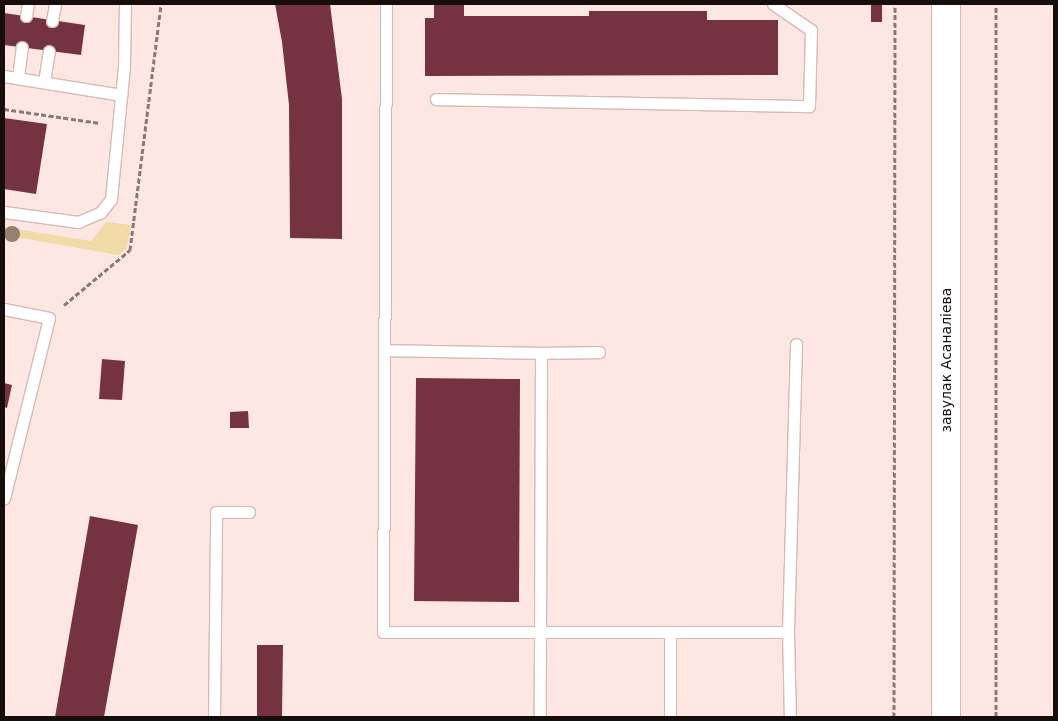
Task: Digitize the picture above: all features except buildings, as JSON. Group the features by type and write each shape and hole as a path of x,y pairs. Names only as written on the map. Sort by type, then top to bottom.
{"street":[{"name":"завулак Асаналіева","path":"946,4 946,717"}],"lane":[{"path":"26,16 28,4"},
{"path":"52,21 55,4"},
{"path":"4,212 78,222 101,212 111,199 124,66 125,4"},
{"path":"386,4 382,632 788,632"},
{"path":"436,99 809,106 811,30 773,4"},
{"path":"18,78 22,47"},
{"path":"44,82 49,51"},
{"path":"4,76 121,95"},
{"path":"4,309 49,318 4,498"},
{"path":"790,717 788,632 796,344"},
{"path":"384,350 541,353 599,352"},
{"path":"540,717 541,353"},
{"path":"214,717 216,512 249,512"},
{"path":"670,632 670,717"}],"path":[{"path":"49,318 130,250 161,4"},
{"path":"894,4 894,717"},
{"path":"996,4 996,717"},
{"path":"4,109 82,121"}],"shaded area":[{"path":"106,222 131,225 127,248 119,255 4,235 4,227 91,241"}]}
